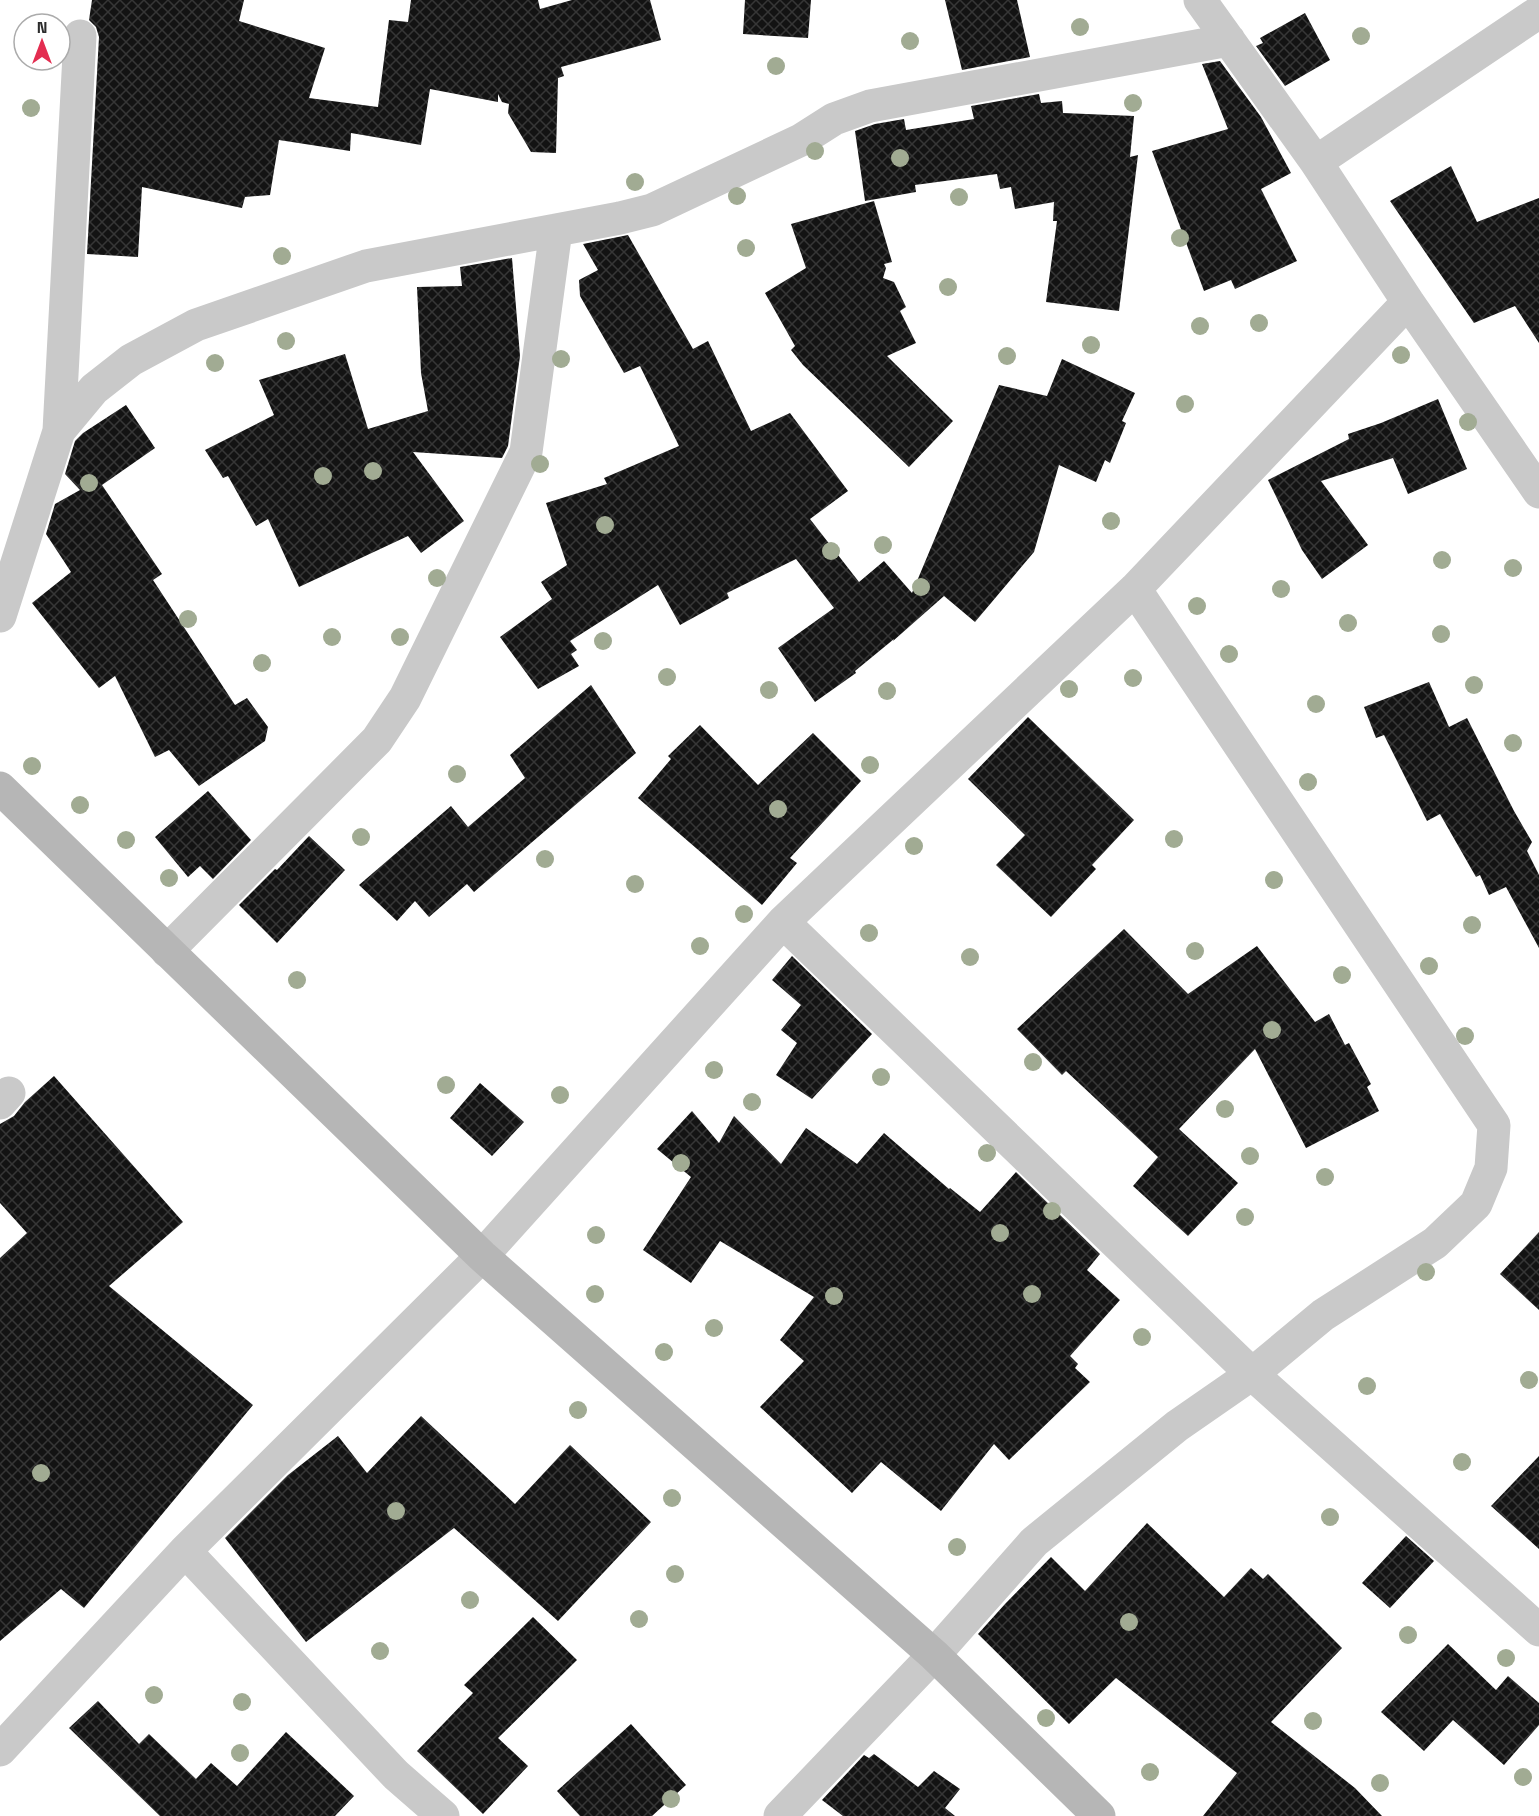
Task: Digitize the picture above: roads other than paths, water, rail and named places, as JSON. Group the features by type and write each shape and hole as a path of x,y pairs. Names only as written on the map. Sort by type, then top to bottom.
{"street":[{"path":"1200,0 1316,162 1408,302 1539,492"},
{"path":"1316,162 1539,12"},
{"path":"0,616 59,431 80,36"},
{"path":"59,431 94,389 131,360 196,325 366,266 652,210 801,140 834,119 870,106 1007,83 1229,40"},
{"path":"167,951 377,741 405,698 526,452 556,230"},
{"path":"0,1750 185,1551 482,1256 783,922 1136,589 1408,302"},
{"path":"780,1816 934,1656 1034,1542 1177,1426 1252,1374 1323,1315 1435,1243 1476,1204 1491,1168 1494,1125 1136,589"},
{"path":"0,788 482,1256 934,1656 1099,1816"},
{"path":"783,922 1252,1374 1539,1630"},
{"path":"185,1551 396,1775 443,1816"}]}
